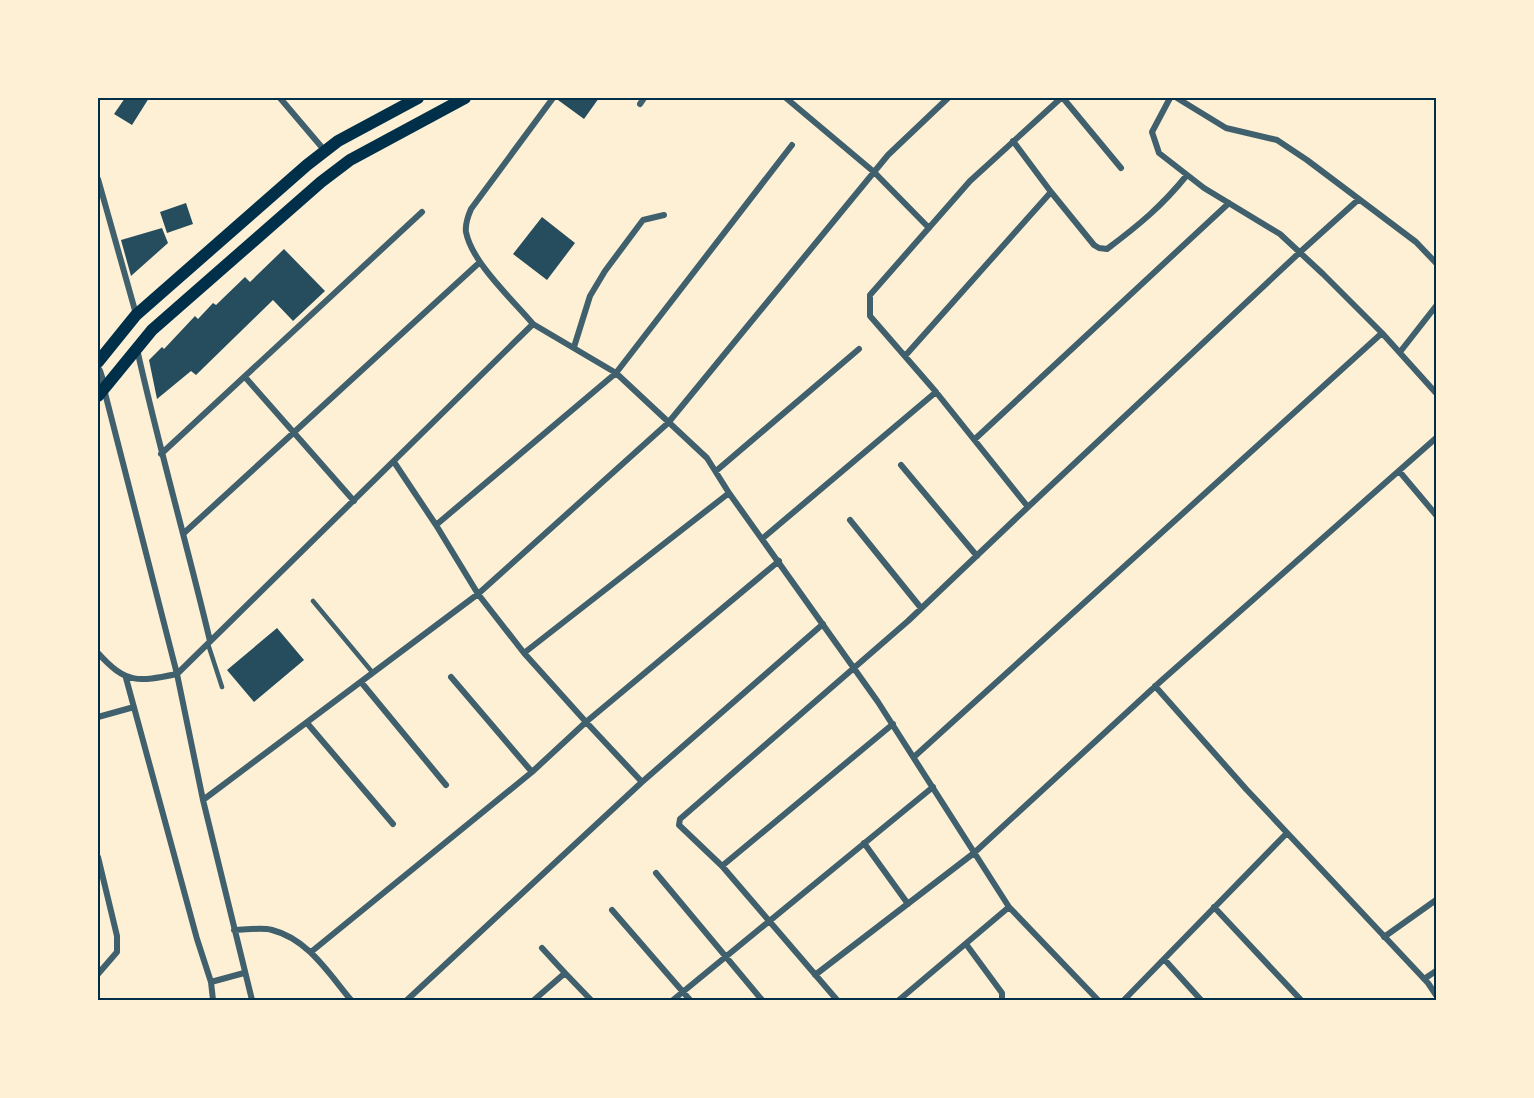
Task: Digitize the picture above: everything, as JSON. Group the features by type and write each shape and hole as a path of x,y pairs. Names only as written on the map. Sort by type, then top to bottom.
{"main road":[{"path":"98,362 136,315 325,151 338,141 417,98"},
{"path":"101,392 152,330 321,182 350,160 465,98"}],"street":[{"path":"280,98 325,151"},
{"path":"553,98 471,209 466,232 480,262 533,324 616,372 707,458 729,493 855,668 915,756 1009,907 1098,1000"},
{"path":"640,104 644,98"},
{"path":"786,98 874,172 929,228"},
{"path":"204,800 478,594 668,423 888,155 948,98"},
{"path":"1028,507 975,439 870,316 870,296 970,181 1062,98 1121,168"},
{"path":"1170,98 1152,132 1159,153 1187,175 1280,234 1382,333 1437,393"},
{"path":"1177,98 1226,128 1277,140 1416,242 1437,263"},
{"path":"1013,141 1051,192 1094,245 1099,248 1107,249 1148,219 1187,175"},
{"path":"436,525 616,372 792,145"},
{"path":"98,179 136,315"},
{"path":"905,356 1051,192"},
{"path":"837,1000 722,866 679,825 680,819 921,609 1359,199"},
{"path":"975,439 1229,203"},
{"path":"161,454 422,212"},
{"path":"574,347 590,296 605,271 643,220 664,215"},
{"path":"184,533 480,262"},
{"path":"1400,352 1437,306"},
{"path":"126,678 144,680 177,674 533,324"},
{"path":"915,756 1382,333"},
{"path":"137,349 161,454 184,533 209,643"},
{"path":"716,471 859,349"},
{"path":"98,371 101,392 177,674 204,800 252,1000"},
{"path":"245,376 354,501"},
{"path":"763,538 936,392"},
{"path":"815,975 974,853 1155,686 1437,438"},
{"path":"394,462 478,594 524,653 642,782"},
{"path":"901,465 977,556"},
{"path":"1399,471 1437,515"},
{"path":"524,653 729,493"},
{"path":"849,520 921,609"},
{"path":"311,952 532,772 586,722 779,561"},
{"path":"408,1000 642,782 823,624"},
{"path":"98,653 126,678 197,939 211,982 213,1000"},
{"path":"451,677 532,772"},
{"path":"361,682 446,785"},
{"path":"1155,686 1287,833 1424,979 1437,995 1432,1000"},
{"path":"98,717 134,707"},
{"path":"307,723 393,824"},
{"path":"722,866 893,724"},
{"path":"673,1000 933,787"},
{"path":"1124,1000 1287,833"},
{"path":"864,843 908,904"},
{"path":"98,857 117,936 117,952 98,974"},
{"path":"656,873 762,1000"},
{"path":"1384,937 1437,900"},
{"path":"899,1000 1009,907"},
{"path":"1214,907 1301,1000"},
{"path":"612,910 690,1000"},
{"path":"234,930 270,929 291,938 311,952 351,1000"},
{"path":"966,944 1002,993 1002,1000"},
{"path":"542,948 591,1000"},
{"path":"1164,959 1201,1000"},
{"path":"1424,979 1437,971"},
{"path":"211,982 244,973"},
{"path":"534,1000 565,973"}],"lane":[{"path":"313,601 373,673"},
{"path":"209,643 222,687"}],"building":[{"path":"125,98 149,98 132,125 114,114"},
{"path":"558,98 599,98 584,119"},
{"path":"186,203 193,224 167,233 160,212"},
{"path":"542,217 575,243 547,280 513,254"},
{"path":"162,228 168,243 131,276 121,240"},
{"path":"284,249 325,291 293,321 273,300 196,375 191,371 157,399 149,360 162,347 164,349 195,316 198,319 213,303 216,305 245,277 250,282"},
{"path":"277,628 304,660 254,702 227,670"}]}
